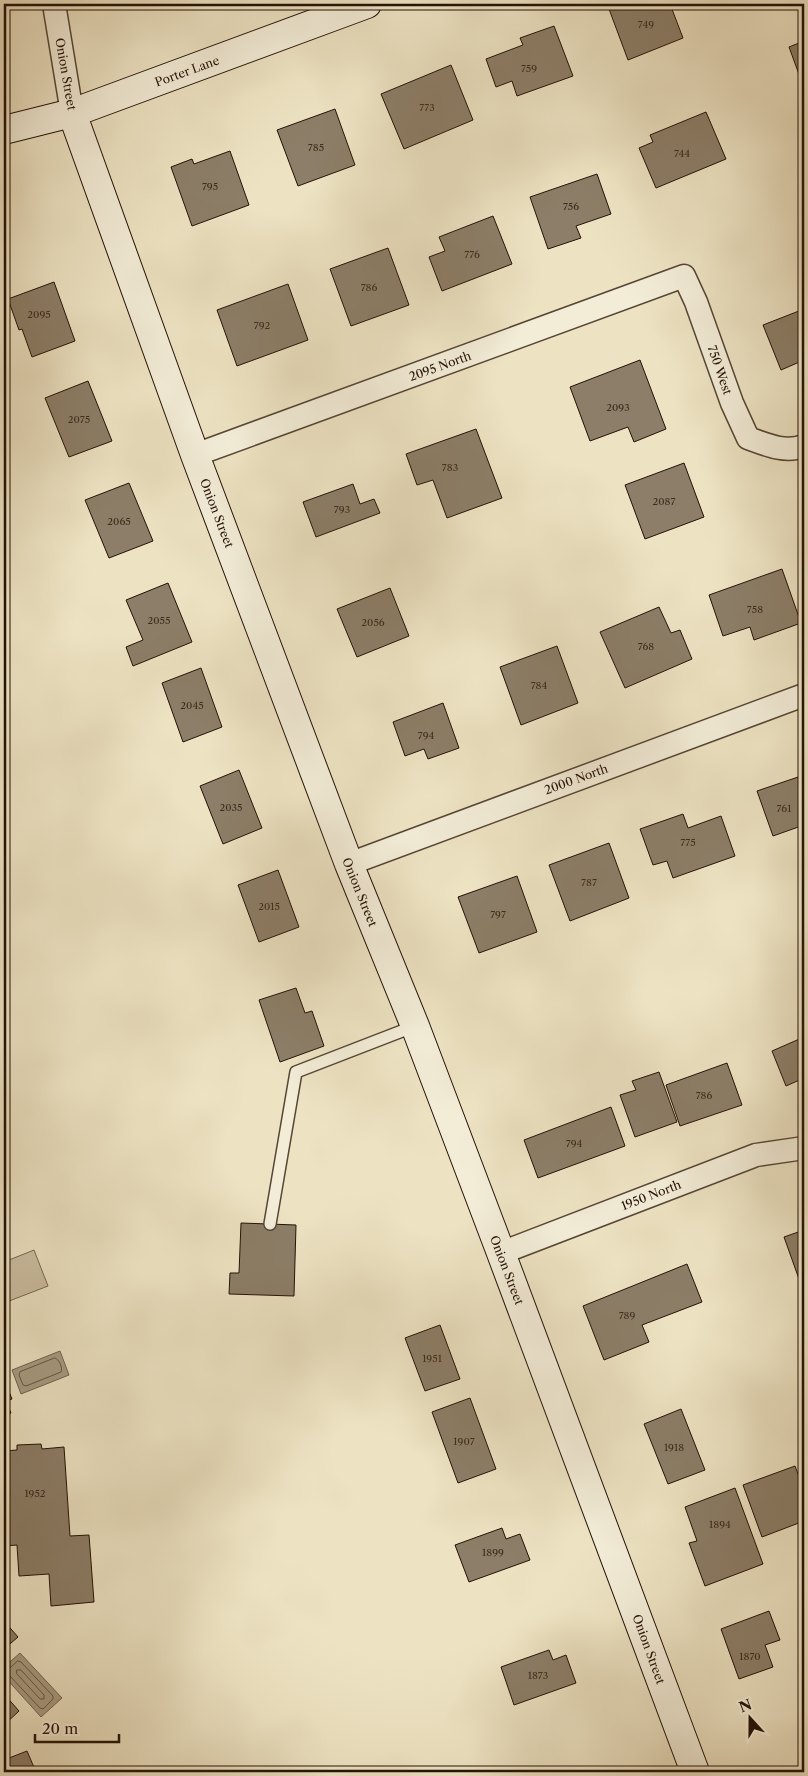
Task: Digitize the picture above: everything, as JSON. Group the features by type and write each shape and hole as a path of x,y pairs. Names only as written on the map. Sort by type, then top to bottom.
{"street":[{"name":"Onion Street","path":"54,4 72,113 195,455 349,864 415,1026 695,1772"},
{"name":"Porter Lane","path":"4,130 72,113 368,4"},
{"name":"2095 North","path":"195,455 684,276"},
{"name":"750 West","path":"684,276 696,302 732,403 748,438 773,448 795,449 804,446"},
{"name":"2000 North","path":"349,864 804,695"},
{"name":"1950 North","path":"501,1253 756,1155 804,1148"}],"lane":[{"path":"270,1224 296,1072 415,1026"}],"shaded area":[{"path":"34,1250 48,1286 4,1303 4,1262"}],"water":[{"path":"60,1351 69,1375 21,1394 12,1370"},
{"path":"20,1653 62,1698 41,1717 4,1676 4,1667"}],"building":[{"path":"624,4 670,4 683,38 628,60 609,9"},
{"path":"554,26 573,76 517,96 512,81 496,87 486,59 523,45 520,38"},
{"path":"804,41 804,88 789,47"},
{"path":"451,65 473,120 404,149 381,94"},
{"path":"335,109 355,165 298,186 277,130"},
{"path":"706,112 726,159 656,188 639,148 653,142 650,135"},
{"path":"230,151 249,205 192,226 171,167 192,159 194,164"},
{"path":"597,174 611,214 576,226 581,238 548,249 530,197"},
{"path":"493,216 512,264 442,291 429,257 445,251 439,237"},
{"path":"388,248 409,305 351,326 330,269"},
{"path":"54,282 75,341 32,357 22,329 19,330 8,299"},
{"path":"288,284 308,340 237,366 217,310"},
{"path":"804,309 804,360 781,370 763,325"},
{"path":"640,360 666,429 634,442 628,427 590,441 570,387"},
{"path":"88,381 112,441 69,457 45,398"},
{"path":"476,429 502,498 447,518 433,480 417,485 406,454"},
{"path":"684,463 704,517 645,539 625,485"},
{"path":"129,483 153,541 109,558 85,500"},
{"path":"353,484 360,504 374,499 380,513 316,537 303,502"},
{"path":"782,569 801,623 754,640 750,627 723,636 709,595"},
{"path":"168,583 192,642 133,666 126,647 143,640 126,600"},
{"path":"390,588 409,636 357,657 337,609"},
{"path":"659,607 671,633 680,630 692,659 625,688 600,632"},
{"path":"557,646 578,703 521,725 500,667"},
{"path":"201,668 222,727 183,742 162,683"},
{"path":"443,703 459,748 428,759 424,749 405,756 393,722"},
{"path":"239,770 262,828 223,844 200,786"},
{"path":"804,775 804,825 773,836 757,791"},
{"path":"683,814 688,828 721,816 735,856 673,878 667,861 653,865 640,829"},
{"path":"609,843 629,898 570,921 549,865"},
{"path":"278,870 299,927 259,942 238,885"},
{"path":"517,876 537,932 479,953 458,897"},
{"path":"296,988 305,1013 312,1011 324,1046 280,1062 259,1000"},
{"path":"804,1037 804,1078 786,1086 772,1051"},
{"path":"727,1063 742,1105 680,1126 666,1085"},
{"path":"659,1072 677,1122 635,1137 620,1095 636,1090 632,1081"},
{"path":"611,1107 625,1146 538,1178 524,1140"},
{"path":"241,1223 296,1225 294,1296 229,1294 230,1273 239,1273"},
{"path":"804,1230 804,1293 784,1237"},
{"path":"687,1264 702,1302 642,1325 649,1342 604,1360 583,1306"},
{"path":"440,1325 460,1379 425,1391 405,1338"},
{"path":"4,1379 12,1399 6,1401 11,1413 4,1416"},
{"path":"470,1398 496,1469 458,1483 432,1412"},
{"path":"681,1409 705,1470 668,1484 644,1424"},
{"path":"41,1444 42,1449 64,1447 70,1536 89,1535 94,1602 51,1606 49,1574 19,1576 17,1545 4,1546 4,1451 17,1450 17,1445"},
{"path":"795,1466 804,1490 804,1521 762,1537 743,1485"},
{"path":"735,1488 763,1564 705,1586 689,1543 697,1541 685,1507"},
{"path":"502,1528 506,1539 520,1534 530,1560 469,1582 455,1545"},
{"path":"769,1611 780,1640 765,1645 773,1667 739,1679 721,1629"},
{"path":"4,1621 18,1637 4,1649"},
{"path":"549,1650 553,1660 566,1655 576,1683 514,1705 501,1667"},
{"path":"4,1694 19,1711 4,1725"},
{"path":"27,1751 36,1772 4,1772 4,1760"}]}
